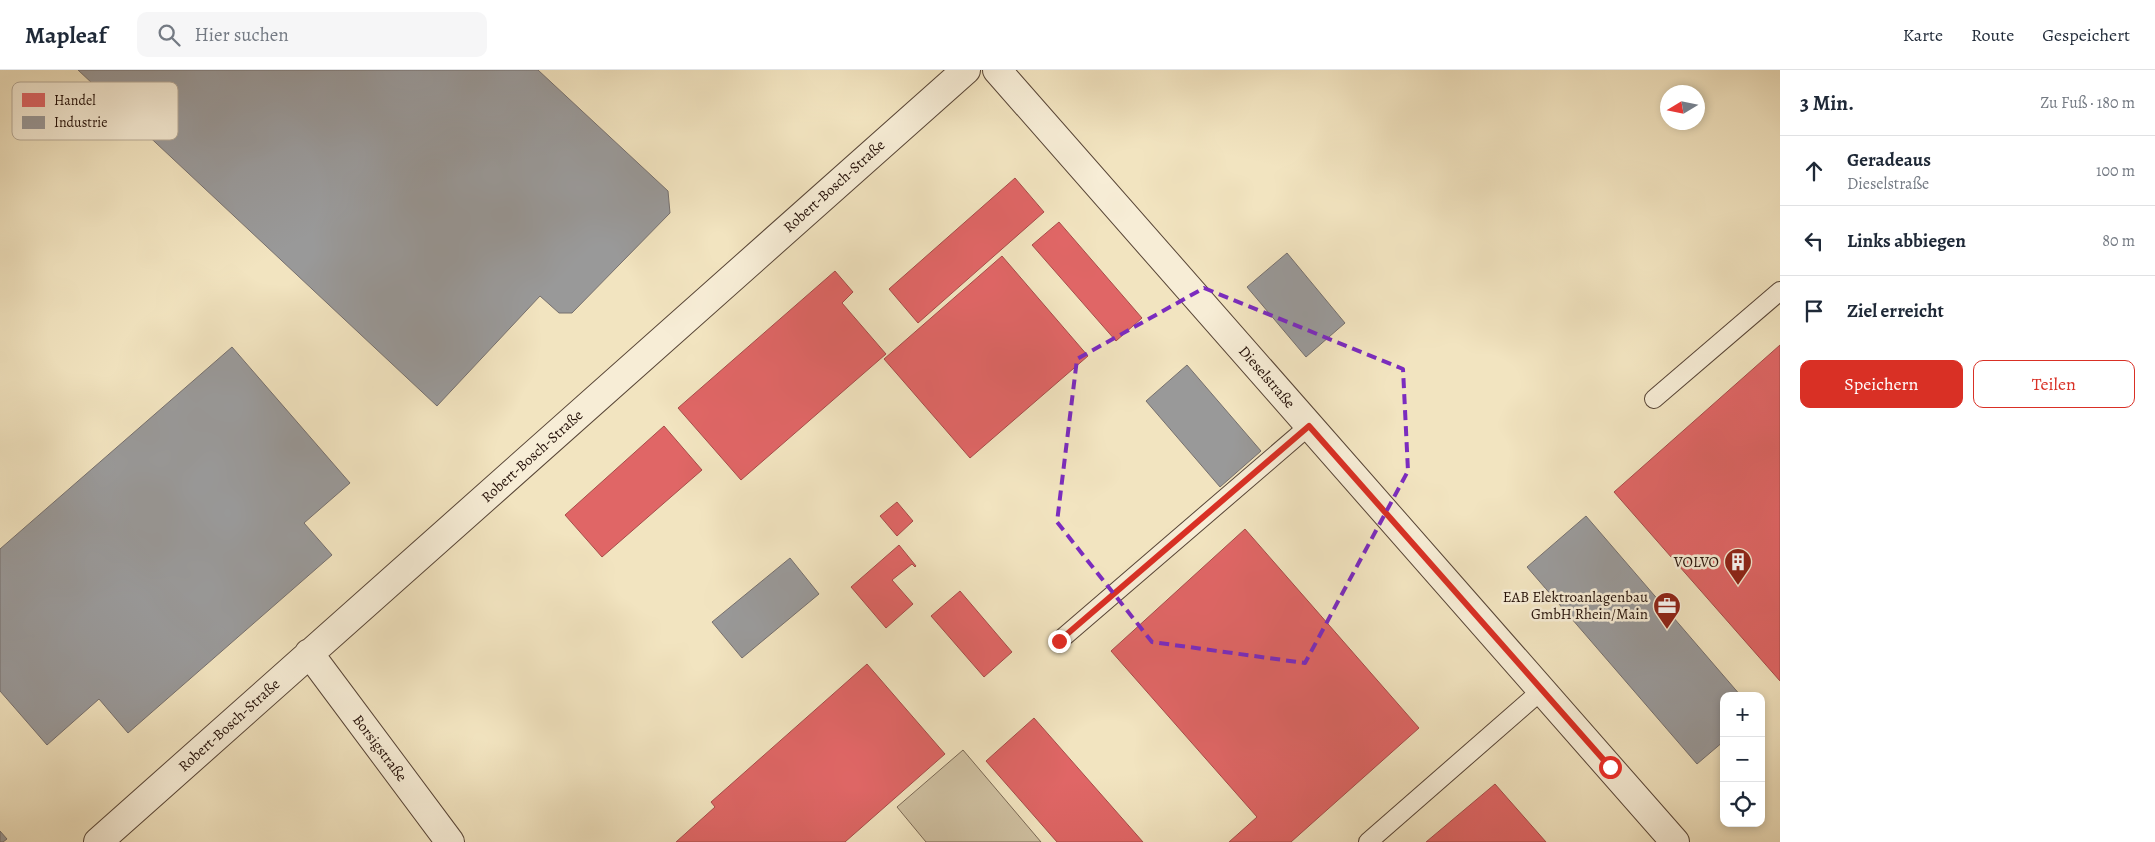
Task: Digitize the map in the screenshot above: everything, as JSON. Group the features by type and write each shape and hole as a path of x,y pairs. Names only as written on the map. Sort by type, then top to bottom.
{"street":[{"name":"Robert-Bosch-Straße","path":"98,842 966,70"},
{"name":"Dieselstraße","path":"997,70 1675,842"},
{"name":"Borsigstraße","path":"310,653 450,842"}],"lane":[{"path":"1654,399 1780,291"},
{"path":"1059,641 1309,426"},
{"path":"1368,842 1542,690"}],"highlighted area":[{"path":"1204,288 1403,369 1408,471 1305,663 1152,642 1057,522 1077,359"}],"shaded area":[{"path":"963,750 1041,842 926,842 897,807"}],"building: Handel":[{"path":"1015,178 1044,212 918,323 889,289"},
{"path":"1059,222 1142,318 1116,341 1032,245"},
{"path":"1002,256 1088,356 970,458 884,359"},
{"path":"835,271 853,292 842,303 886,354 741,480 678,408"},
{"name":"VOLVO","path":"1780,345 1780,681 1614,492"},
{"path":"664,426 702,470 602,557 565,515"},
{"path":"897,502 913,521 897,536 880,516"},
{"path":"1245,529 1419,728 1291,842 1229,842 1257,817 1111,651"},
{"path":"899,545 916,566 912,564 892,580 913,604 886,628 851,587"},
{"path":"960,591 1012,652 984,677 931,616"},
{"path":"867,664 945,754 845,842 676,842 715,807 711,802"},
{"path":"1034,718 1143,842 1057,842 986,761"},
{"path":"1495,784 1546,842 1426,842"}],"building: Industrie":[{"path":"78,70 538,70 668,191 670,213 572,313 559,313 540,296 437,406 153,140 178,140 178,82 91,82"},
{"path":"1287,253 1345,323 1306,357 1247,287"},
{"path":"232,347 350,483 304,523 332,555 128,733 99,699 47,745 0,691 0,549"},
{"path":"1187,365 1261,451 1220,487 1146,401"},
{"path":"1586,516 1738,692 1720,692 1720,744 1697,764 1527,567"},
{"path":"790,558 819,594 742,658 712,622"},
{"path":"0,831 7,839 3,842 0,842"}],"place":[{"name":"VOLVO","path":"1738,586"},
{"name":"EAB Elektroanlagenbau GmbH Rhein/Main","path":"1667,630"}],"route":[{"path":"1059,641 1309,426 1610,767"}]}
